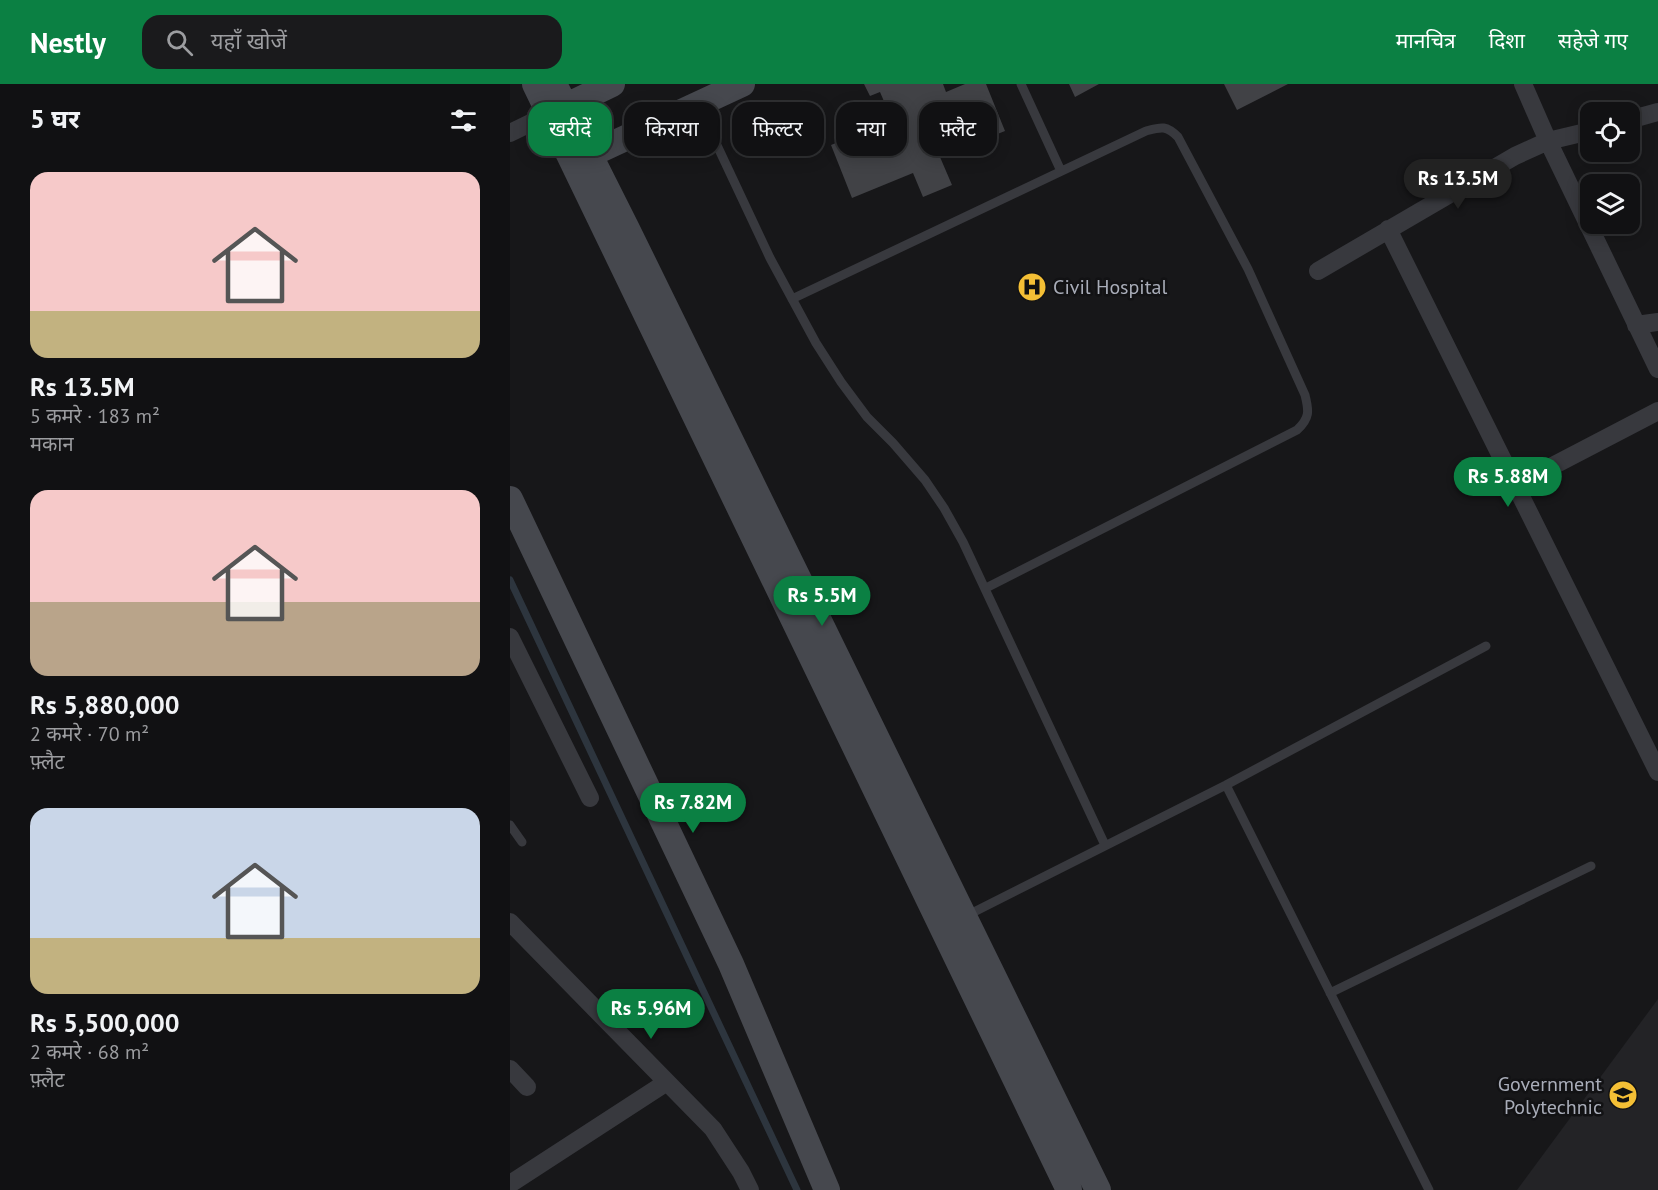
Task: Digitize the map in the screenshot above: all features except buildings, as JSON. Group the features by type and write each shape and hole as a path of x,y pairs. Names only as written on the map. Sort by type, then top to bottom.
{"street":[{"path":"535,84 556,101 1069,1190"},
{"path":"510,133 556,101 612,84"},
{"path":"702,102 741,84"},
{"path":"1523,84 1548,141 1658,369"},
{"path":"1640,117 1658,112"},
{"path":"1318,271 1515,156 1548,141 1580,133"},
{"path":"581,158 624,138"},
{"path":"581,158 965,917 1098,1190"},
{"path":"1388,229 1658,772"},
{"path":"1636,325 1658,322"},
{"path":"1516,485 1658,411"},
{"path":"510,500 731,964 827,1190"},
{"path":"510,637 590,798"},
{"path":"510,922 713,1129 750,1190"},
{"path":"510,1069 527,1087"},
{"path":"510,1184 667,1082"}],"lane":[{"path":"1021,84 1061,171"},
{"path":"792,299 1146,131 1160,128 1170,129 1178,137 1248,269 1305,395 1309,410 1304,423 1297,430 986,588"},
{"path":"720,151 770,258 816,343 867,417 925,480 963,542 1105,845"},
{"path":"965,917 1226,785 1486,646"},
{"path":"1226,785 1429,1190"},
{"path":"510,825 522,842"},
{"path":"1330,993 1591,866"}],"shaded area":[{"name":"Government Polytechnic","path":"1658,999 1658,1190 1517,1190"}],"waterway":[{"path":"510,580 797,1190"}],"place":[{"name":"Civil Hospital","path":"1032,287"},
{"name":"Government Polytechnic","path":"1623,1095"}]}
